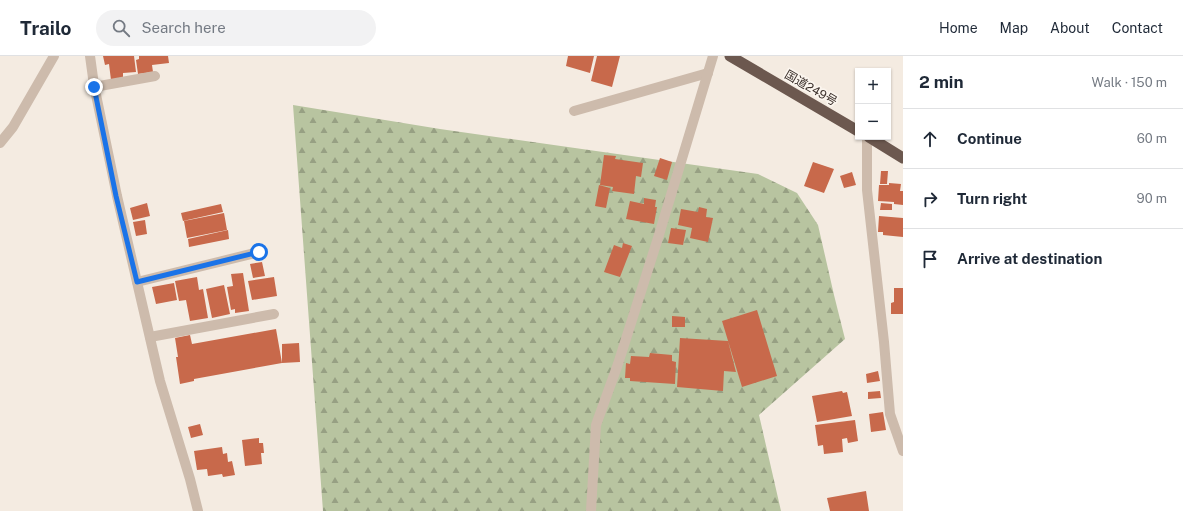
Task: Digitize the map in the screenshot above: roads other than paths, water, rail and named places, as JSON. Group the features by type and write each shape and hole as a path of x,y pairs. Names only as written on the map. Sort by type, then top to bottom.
{"highway":[{"name":"国道249号","path":"730,56 855,129"},
{"path":"873,140 903,158"}],"street":[{"path":"0,143 13,127 54,56"},
{"path":"90,56 94,87 116,196 160,381 190,479 198,511"},
{"path":"591,511 596,425 618,364 658,238 713,56"},
{"path":"574,111 708,73"},
{"path":"94,87 155,76"},
{"path":"868,140 867,190 884,342 890,414 903,451"},
{"path":"137,282 259,252"},
{"path":"150,337 274,314"}]}
